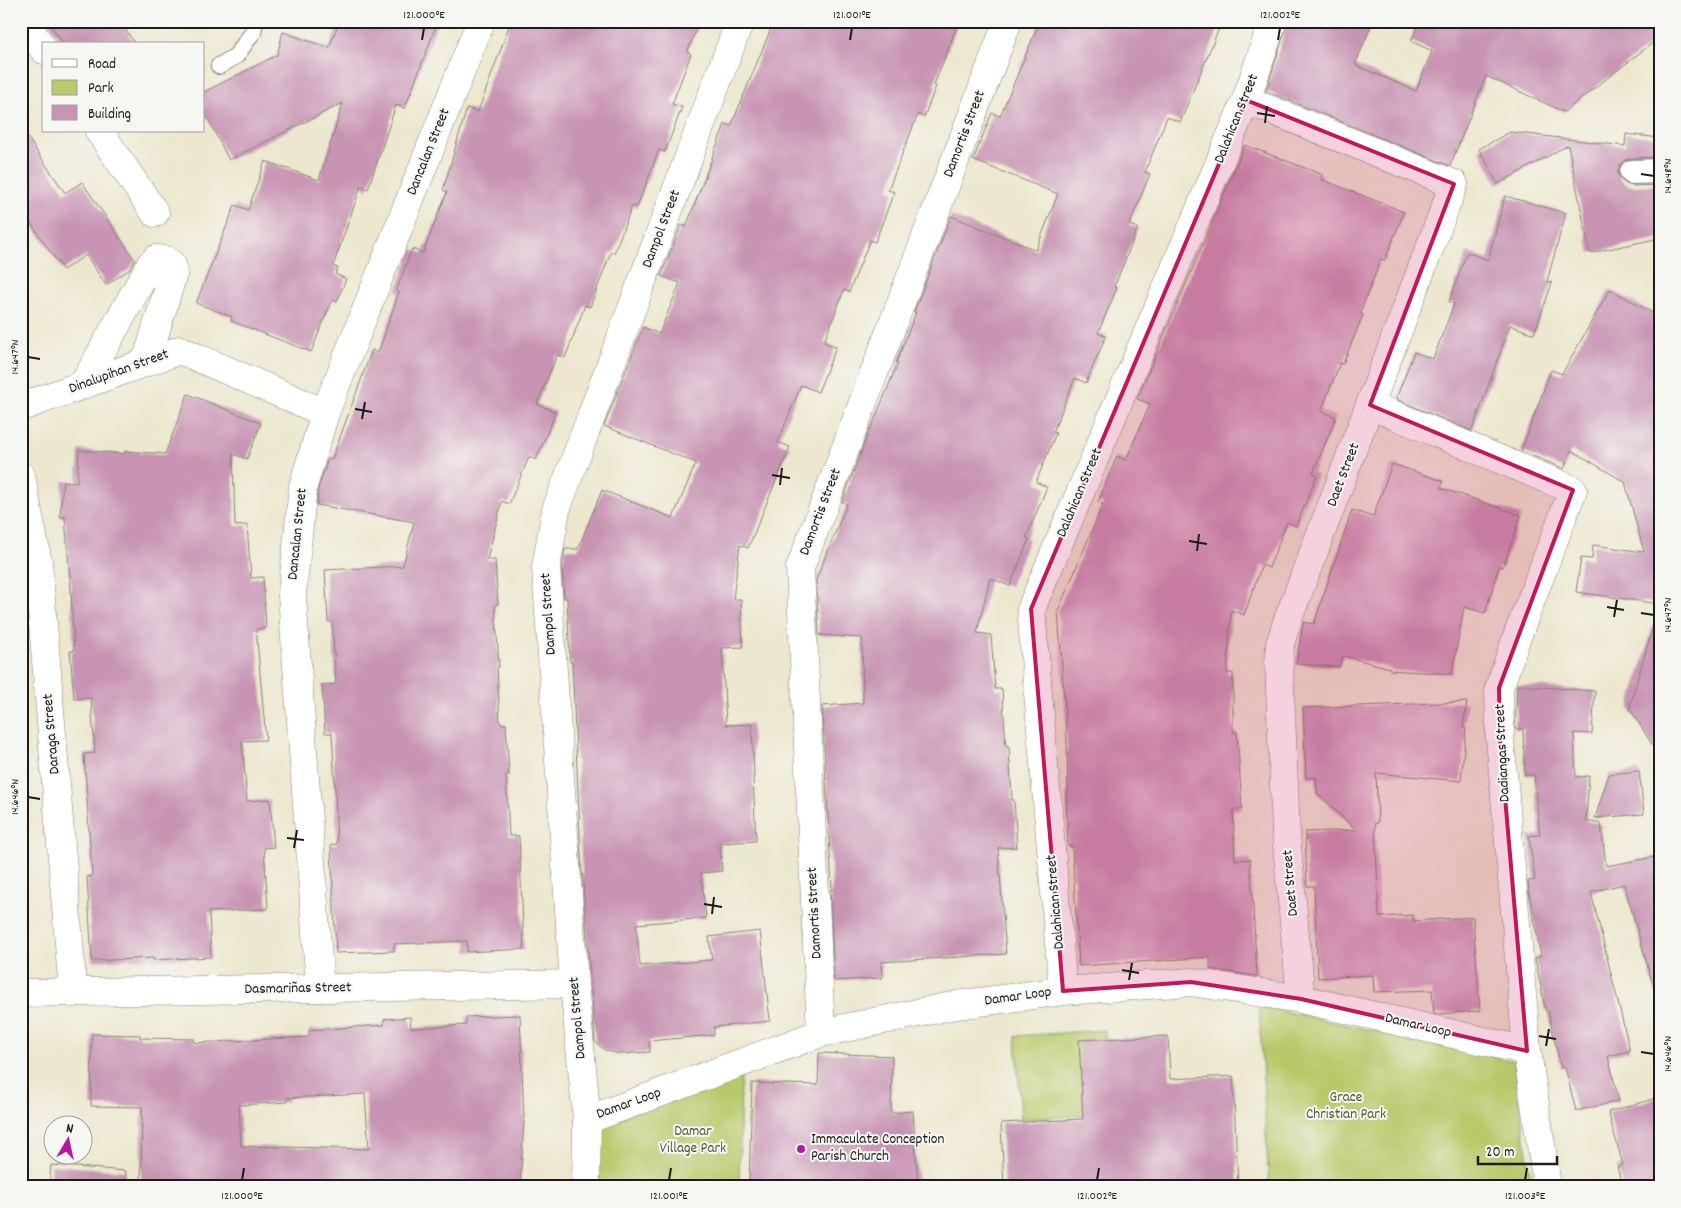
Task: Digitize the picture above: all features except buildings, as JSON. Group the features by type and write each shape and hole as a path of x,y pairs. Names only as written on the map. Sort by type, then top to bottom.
{"street":[{"path":"24,21 42,47"},
{"name":"Dancalan Street","path":"320,988 292,595 303,486 325,413 481,21"},
{"name":"Dampol Street","path":"587,1120 574,984 546,567 556,510 740,21"},
{"name":"Damortis Street","path":"821,1033 800,568 1008,21"},
{"name":"Dalahican Street","path":"1064,990 1031,609 1246,100 1273,21"},
{"name":"Daet Street","path":"1246,100 1454,184 1280,644 1279,664 1286,835 1301,999"},
{"path":"100,132 155,213"},
{"path":"1632,172 1660,171"},
{"path":"83,385 150,265 156,259 165,260 172,265 173,274 146,362"},
{"name":"Dinalupihan Street","path":"21,408 180,350 325,413"},
{"name":"Dadiangas Street","path":"1370,405 1573,490 1499,688 1500,739 1527,1051 1546,1178 1542,1187"},
{"name":"Daraga Street","path":"21,476 38,562 73,993"},
{"name":"Damar Loop","path":"586,1187 587,1120 821,1033 956,1005 1064,990 1191,982 1301,999 1527,1051"},
{"name":"Dasmariñas Street","path":"21,993 574,984"}],"lane":[{"path":"219,66 236,56 253,32 254,21"}],"highlighted area":[{"path":"1246,100 1454,184 1370,405 1573,490 1499,688 1500,739 1527,1051 1301,999 1191,982 1063,991 1031,609"}],"green space":[{"name":"Grace Christian Park","path":"1259,1006 1514,1061 1530,1175 1521,1187 1269,1187"},
{"path":"1105,1030 1110,1114 1021,1119 1016,1036"},
{"name":"Damar Village Park","path":"741,1072 739,1187 585,1187 590,1129"}],"place":[{"name":"Immaculate Conception Parish Church","path":"801,1149"}]}
